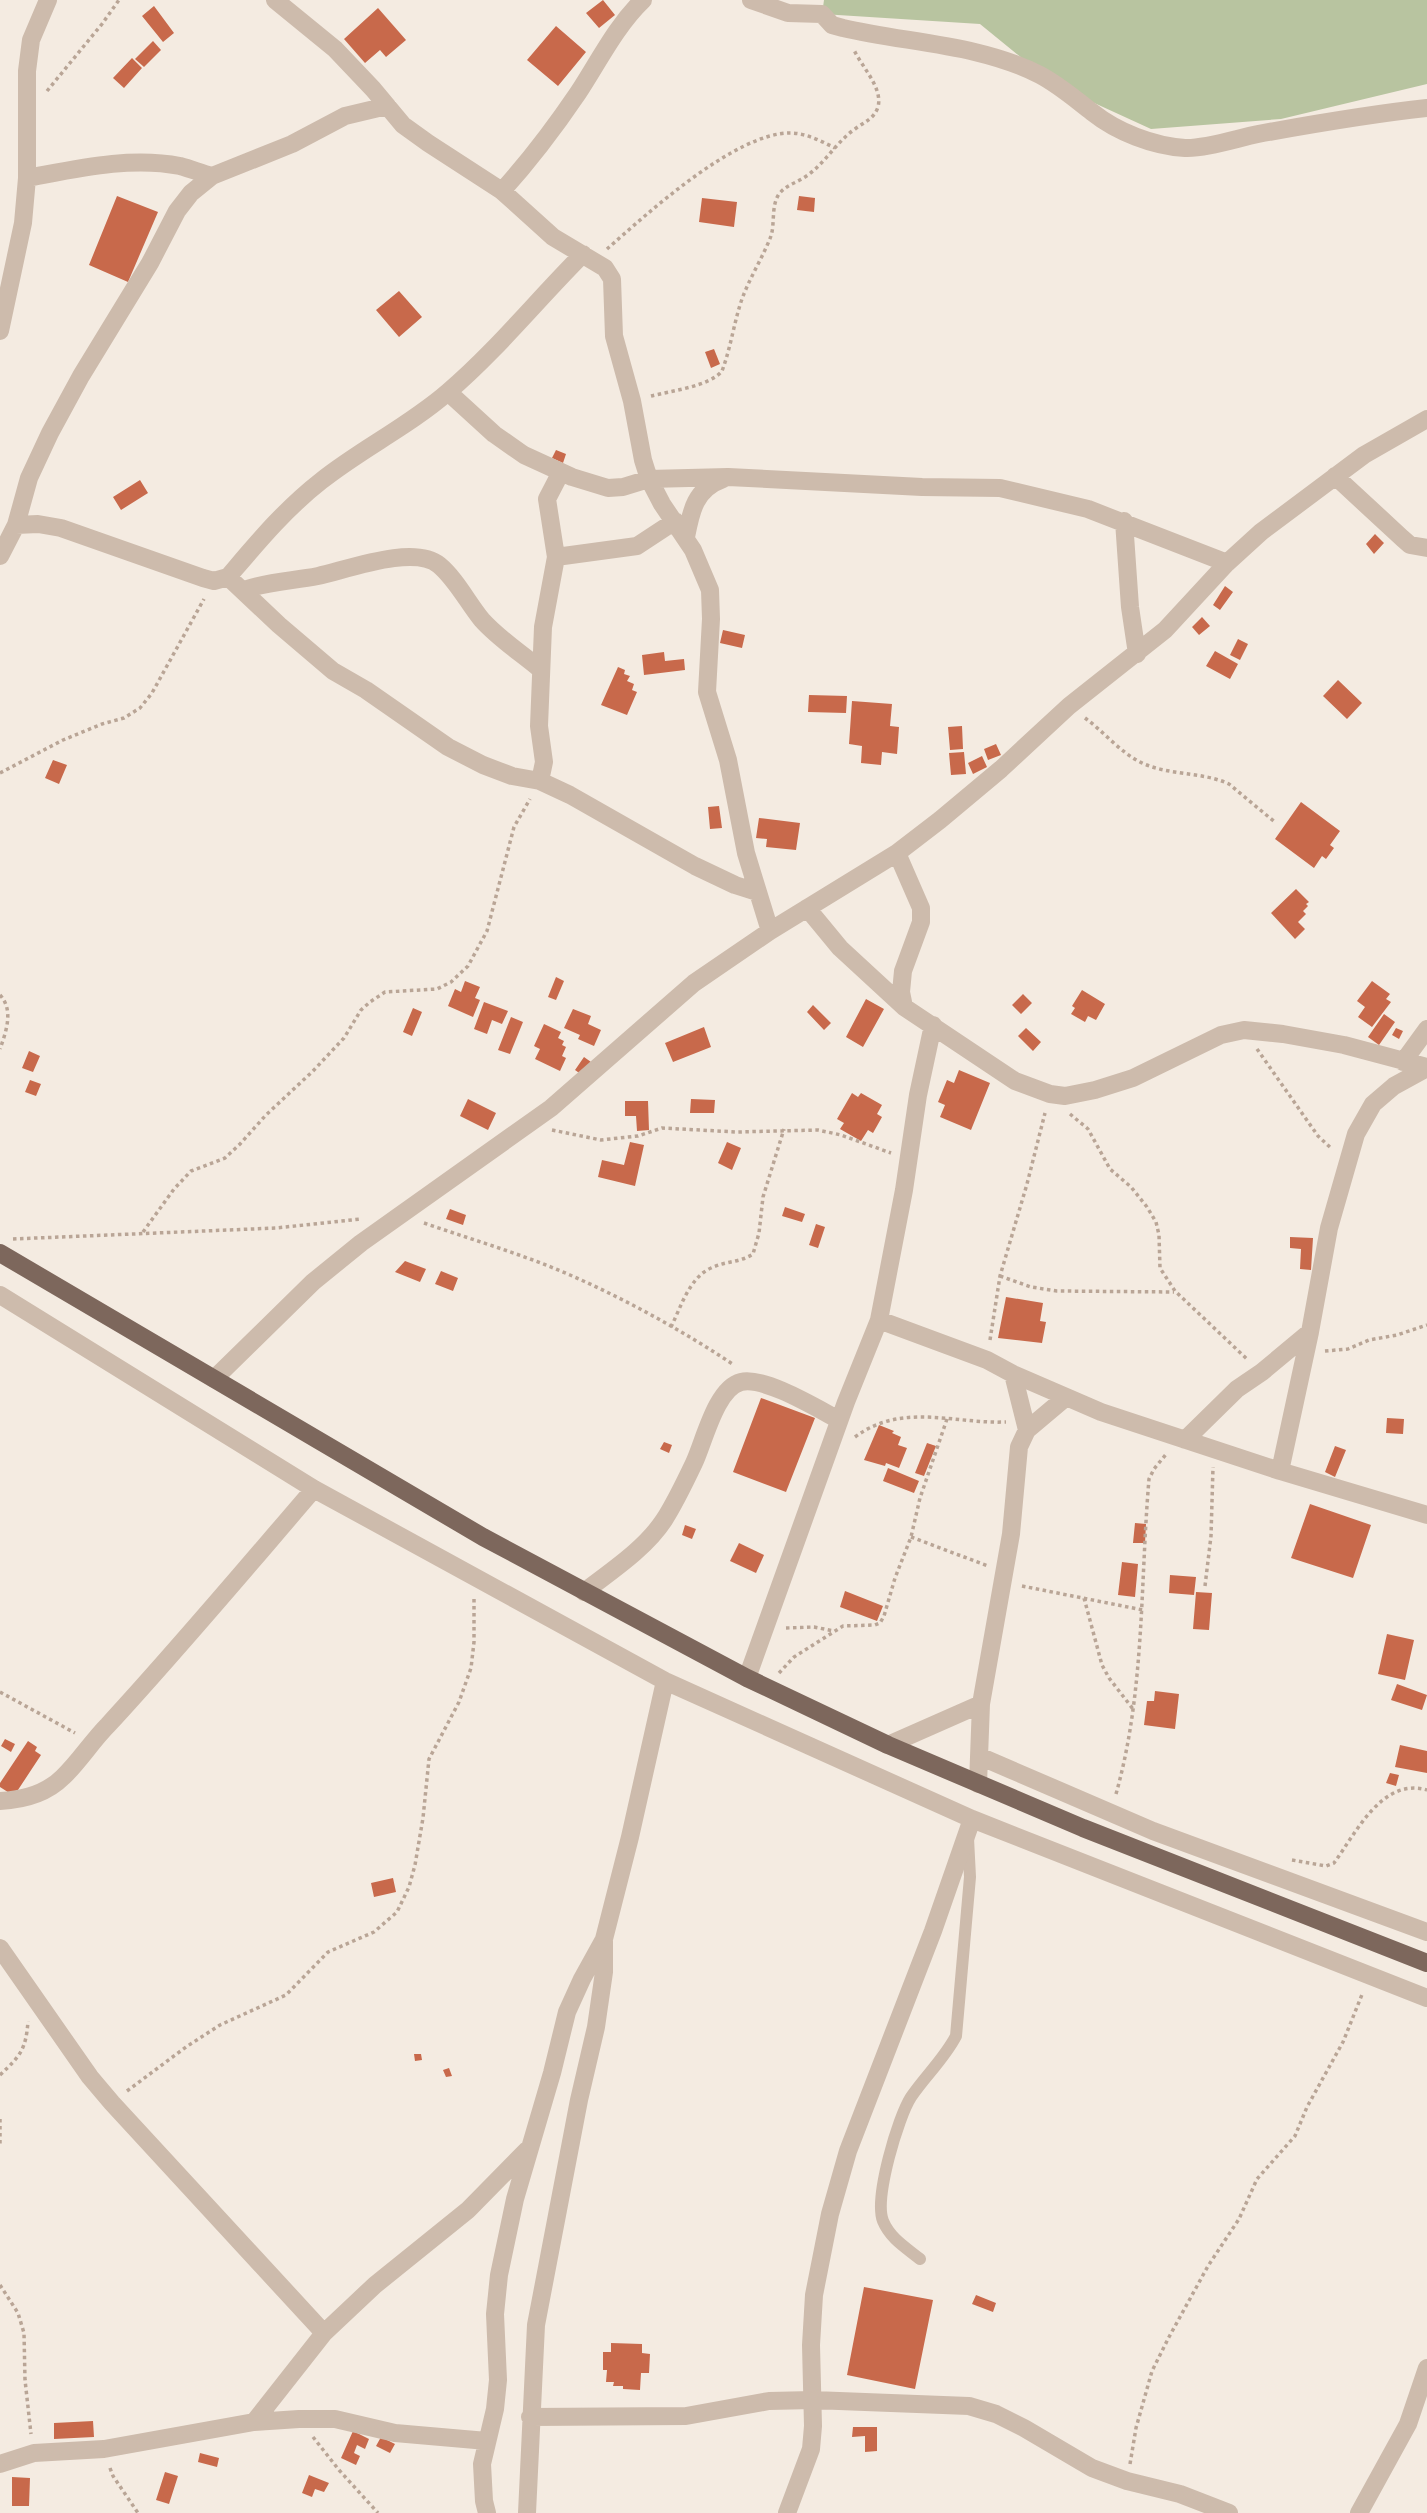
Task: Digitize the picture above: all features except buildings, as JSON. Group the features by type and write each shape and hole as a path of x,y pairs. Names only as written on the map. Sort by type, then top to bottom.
{"main road":[{"path":"0,1253 472,1530 747,1678 978,1784 1167,1862 1427,1963"}],"street":[{"path":"0,331 23,223 27,178 27,71 32,40 48,0"},
{"path":"275,0 335,49 403,125 502,191 553,237 605,268 612,279 614,336 632,401 643,460 649,479 662,504 685,537 710,590 707,692 727,760 757,892 770,931"},
{"path":"502,191 527,164 578,93 616,32 643,0"},
{"path":"751,0 822,13 832,25 843,28 1004,61 1040,75 1094,114 1126,132 1159,145 1188,148 1296,127 1427,108"},
{"path":"0,556 16,525 29,478 50,433 80,376 150,263 177,211 191,193 212,176 292,144 345,116 387,106"},
{"path":"27,178 80,168 155,163 180,166 212,176"},
{"path":"221,579 276,521 320,481 401,428 448,392 589,257"},
{"path":"448,392 494,434 524,454 561,472 608,488 623,487 649,479 728,477 922,487 1000,488 1050,499 1124,521 1227,563"},
{"path":"214,1379 313,1282 361,1243 530,1124 596,1071 694,983 770,931 897,853 1001,769 1069,706 1137,654 1174,621 1227,563 1261,532 1364,456 1427,419"},
{"path":"540,782 544,762 538,726 540,669 543,627 556,557 547,499 561,472"},
{"path":"1335,476 1410,545 1427,548"},
{"path":"685,537 692,507 700,493 714,482 728,477"},
{"path":"556,557 637,546 675,521"},
{"path":"1124,521 1130,607 1137,654"},
{"path":"16,525 38,524 61,528 221,579 244,590 279,625 333,671 366,690 429,736 483,765 570,794 695,866 757,892"},
{"path":"244,590 262,584 321,575 372,561 412,558 437,563 484,622 540,669"},
{"path":"897,853 921,908 921,922 903,971 901,992 904,1007"},
{"path":"807,908 840,948 904,1007 1015,1081 1049,1096 1095,1090 1133,1078 1220,1035 1244,1030 1344,1045 1427,1067"},
{"path":"747,1678 839,1420 879,1320 918,1095 933,1025"},
{"path":"1403,1062 1427,1028"},
{"path":"1280,1471 1329,1228 1356,1134 1373,1104 1394,1086 1427,1067"},
{"path":"0,1295 314,1489 665,1681 970,1825 1427,1998"},
{"path":"879,1320 987,1360 1065,1398 1101,1412 1280,1471 1427,1513"},
{"path":"1185,1440 1237,1389 1310,1332"},
{"path":"978,1784 981,1704 1004,1577 1019,1447 1026,1426 1013,1374"},
{"path":"584,1592 646,1541 663,1522 694,1464 718,1405 730,1387 742,1381 762,1383 839,1420"},
{"path":"1026,1426 1065,1398"},
{"path":"0,1801 18,1801 63,1778 314,1489"},
{"path":"527,2513 536,2325 579,2100 596,2027 604,1972 604,1939 665,1681"},
{"path":"888,1745 981,1704"},
{"path":"979,1756 1153,1831 1427,1931"},
{"path":"787,2513 811,2449 814,2295 830,2214 848,2151 933,1931 970,1825"},
{"path":"487,2513 482,2464 498,2380 495,2315 499,2275 515,2199 567,2011 604,1939"},
{"path":"0,1948 90,2077 324,2333"},
{"path":"254,2422 324,2333 375,2286 468,2210 530,2147"},
{"path":"1359,2513 1408,2424 1427,2368"},
{"path":"530,2417 685,2416 769,2402 813,2400 969,2406 996,2414 1024,2428 1092,2468 1127,2481 1180,2494 1228,2513"},
{"path":"0,2464 34,2453 104,2449 254,2422 299,2419 335,2419 395,2433 487,2441"}],"lane":[{"path":"920,2259 891,2236 881,2218 881,2199 887,2164 909,2099 947,2053 956,2036 970,1877 970,1825"}],"path":[{"path":"27,114 88,42 119,0"},
{"path":"632,401 717,378 722,371 750,277 771,236 779,194 818,167 853,130 869,121 878,106 874,84 861,65 843,28"},
{"path":"589,257 711,164 745,147 770,136 790,133 811,136 835,148"},
{"path":"0,773 63,740 102,723 124,718 139,708 152,693 221,579"},
{"path":"1069,706 1137,761 1229,784 1276,823"},
{"path":"143,1232 174,1189 191,1171 225,1158 344,1038 369,1002 386,992 437,989 452,982 468,966 487,931 514,827 540,782"},
{"path":"0,995 8,1008 6,1033 0,1049"},
{"path":"1244,1030 1318,1136 1347,1163"},
{"path":"987,1360 1000,1276 1049,1096 1088,1129 1110,1169 1147,1207 1156,1222 1159,1235 1160,1268 1175,1292 1262,1372"},
{"path":"530,1124 601,1140 638,1136 662,1128 737,1132 818,1130 841,1135 908,1160"},
{"path":"671,1327 698,1277 710,1268 743,1260 752,1254 759,1233 763,1197 784,1129"},
{"path":"402,1215 494,1245 571,1275 705,1345 762,1383"},
{"path":"13,1239 276,1228 370,1217"},
{"path":"1000,1276 1031,1287 1057,1292 1175,1292"},
{"path":"1305,1353 1348,1349 1369,1340 1427,1325"},
{"path":"847,1446 869,1427 892,1418 928,1416 1026,1426"},
{"path":"766,1687 794,1657 843,1626 880,1623 911,1537 920,1498 947,1419"},
{"path":"1111,1813 1124,1766 1133,1709 1143,1610 1149,1479 1163,1457 1185,1440"},
{"path":"1205,1586 1214,1470 1209,1448"},
{"path":"911,1537 1004,1577 1143,1610"},
{"path":"112,2103 220,2025 286,1995 328,1952 374,1932 397,1912 409,1887 415,1865 429,1759 459,1702 471,1668 474,1642 474,1576"},
{"path":"1084,1598 1102,1665 1133,1709"},
{"path":"766,1628 806,1627 835,1631"},
{"path":"0,1692 91,1743"},
{"path":"1290,1860 1326,1866 1335,1863 1370,1811 1407,1787 1427,1790"},
{"path":"1127,2481 1136,2428 1152,2371 1208,2266 1239,2219 1257,2179 1295,2136 1307,2107 1343,2042 1371,1975"},
{"path":"0,2076 17,2060 27,2039 29,1989"},
{"path":"0,2119 0,2144"},
{"path":"0,2285 18,2313 24,2333 25,2380 34,2453"},
{"path":"299,2419 339,2470 378,2513"},
{"path":"104,2449 113,2476 138,2513"}],"green space":[{"path":"824,0 1427,0 1427,84 1281,119 1151,129 1055,85 980,24 822,14"}]}
